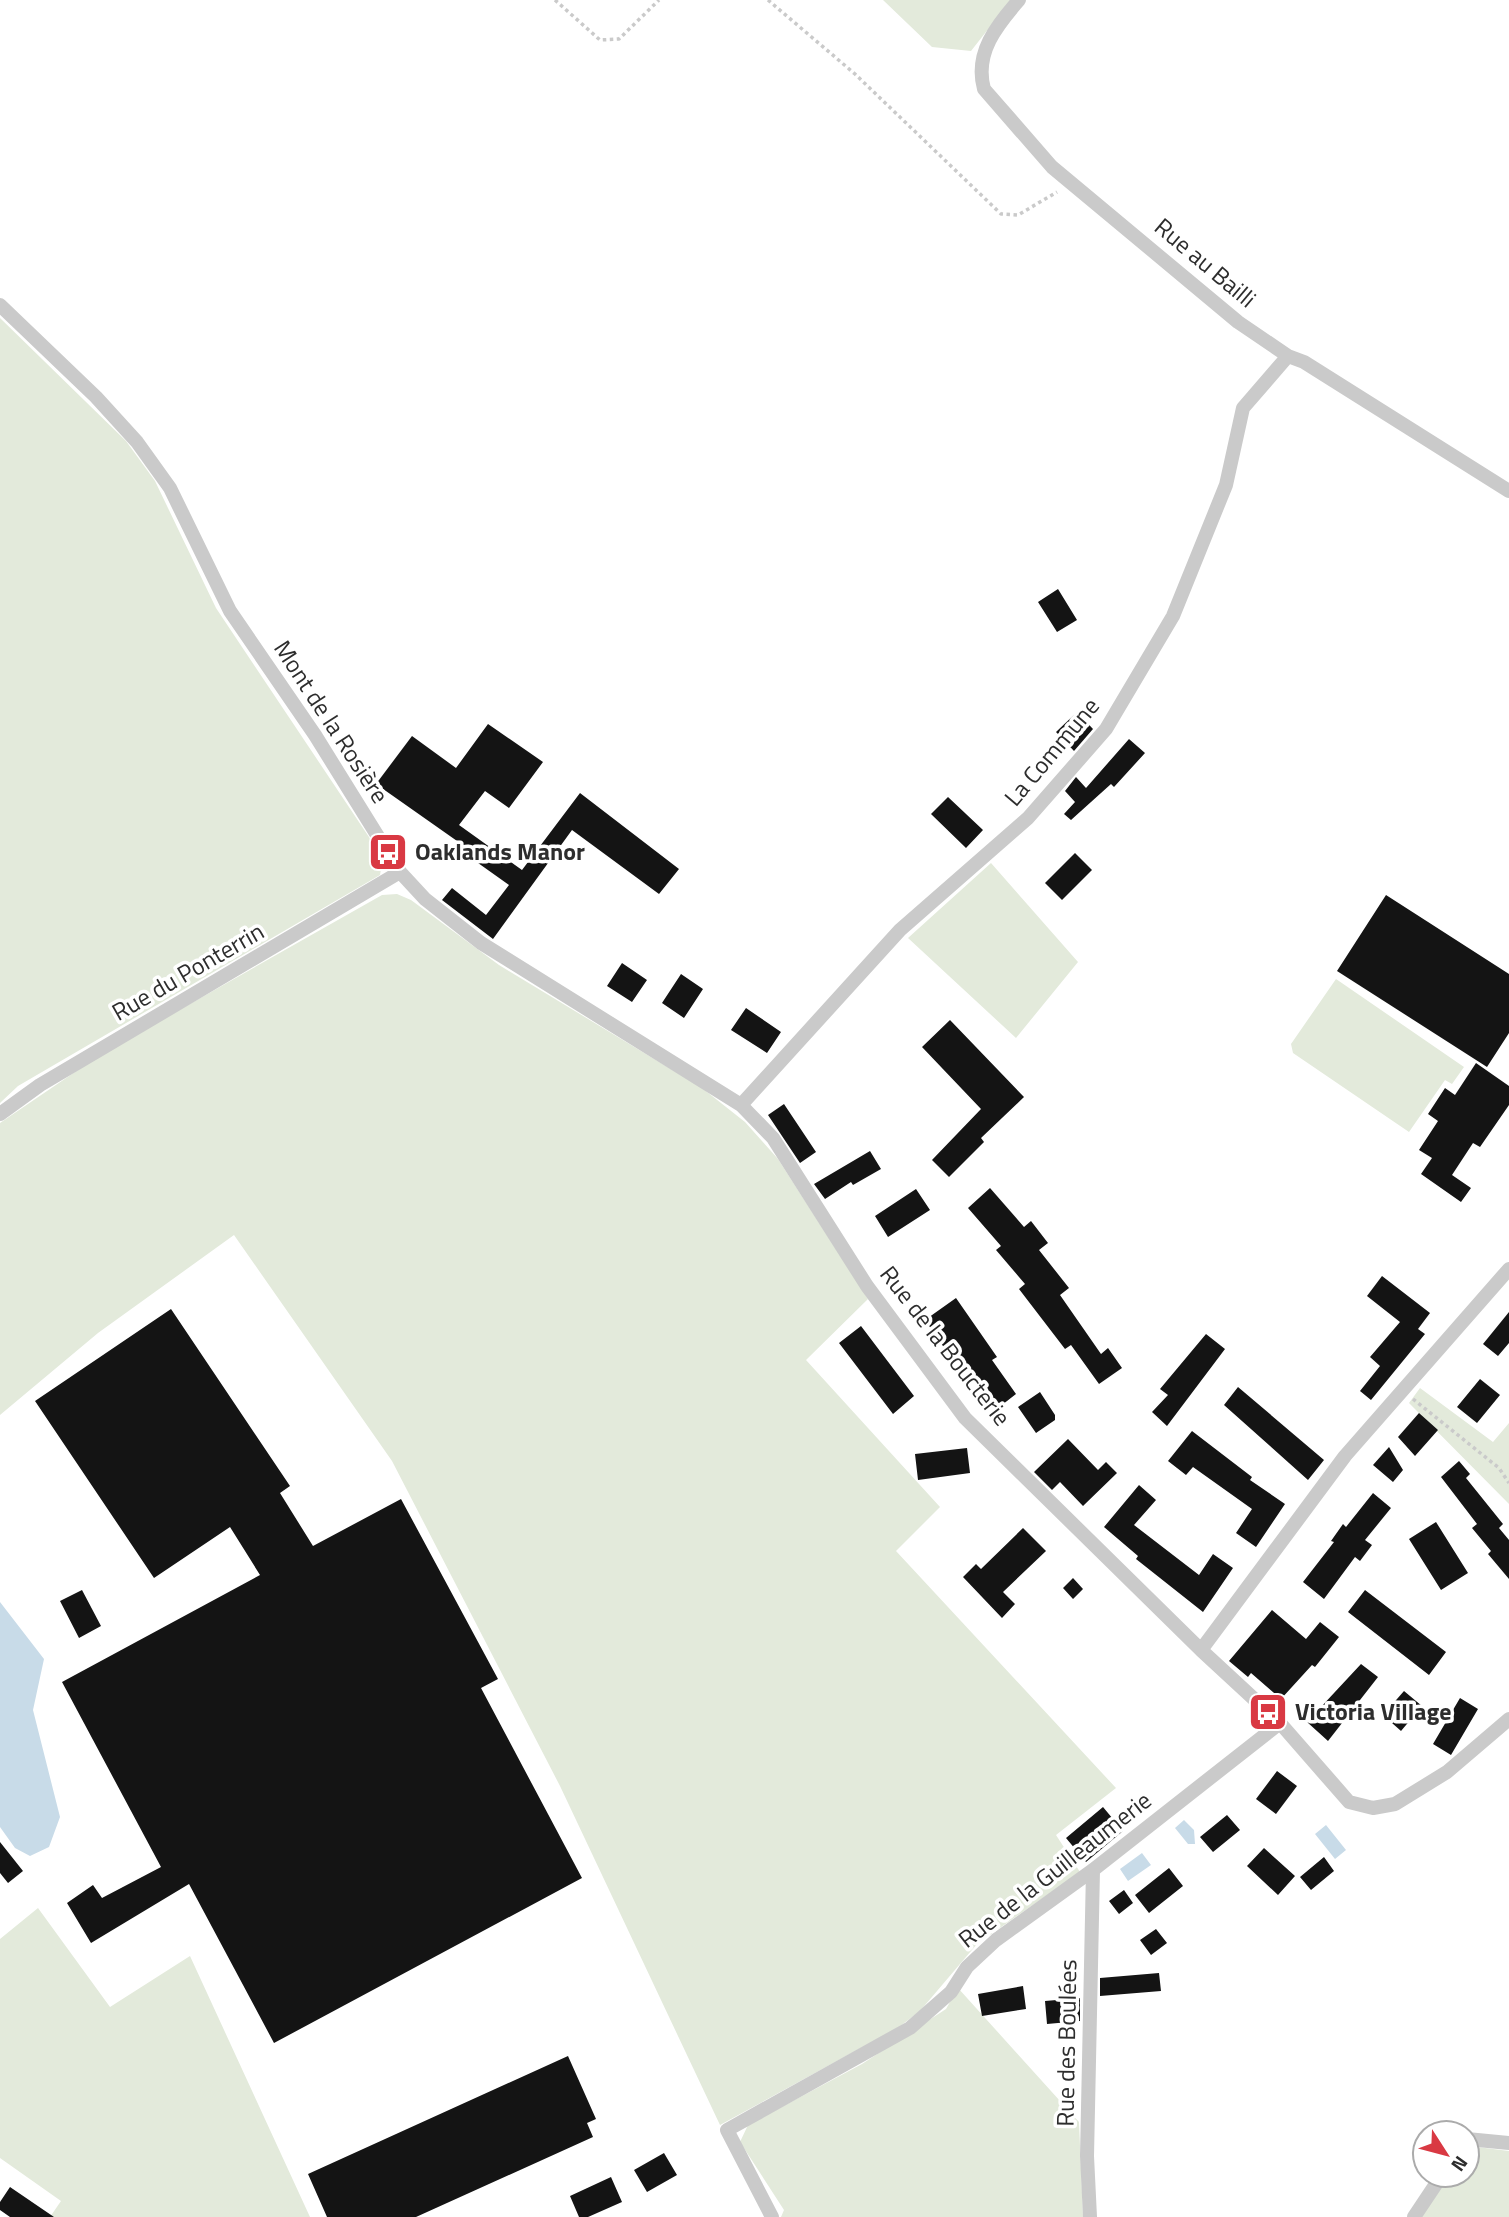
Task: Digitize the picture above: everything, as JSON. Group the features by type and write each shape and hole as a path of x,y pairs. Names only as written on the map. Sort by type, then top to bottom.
{"street":[{"name":"Rue au Bailli","path":"1019,0 1001,21 983,54 980,77 984,89 1052,167 1238,321 1288,356 1304,362 1509,491"},
{"name":"Mont de la Rosière","path":"0,305 96,397 137,442 163,479 230,611 315,735 400,872 425,899 481,943 741,1105"},
{"name":"La Commune","path":"741,1105 900,930 1028,818 1106,729 1173,616 1226,485 1243,408 1288,356"},
{"name":"Rue du Ponterrin","path":"0,1114 40,1085 400,872"},
{"name":"Rue de la Boucterie","path":"741,1105 773,1138 867,1286 965,1418 1201,1650 1280,1723 1349,1802 1373,1808 1395,1804 1447,1772 1509,1719"},
{"path":"1201,1650 1345,1456 1509,1269"},
{"name":"Rue de la Guilleaumerie","path":"772,2217 727,2130 910,2028 951,1992 967,1967 996,1940 1093,1870 1280,1723"},
{"name":"Rue des Boulées","path":"1090,2217 1087,2156 1093,1870"},
{"path":"1481,2140 1509,2143"},
{"path":"1414,2217 1433,2189"}],"path":[{"path":"555,0 600,40 619,39 659,0"},
{"path":"768,0 855,74 1001,214 1018,215 1073,183"},
{"path":"1403,1391 1499,1468 1509,1483"}],"green space":[{"path":"883,0 1011,0 971,51 932,47"},
{"path":"0,318 126,441 155,481 216,608 383,858 380,875 18,1086 0,1103"},
{"path":"991,863 1078,962 1016,1038 908,938"},
{"path":"397,894 411,900 499,965 702,1088 745,1122 778,1159 868,1299 806,1360 940,1507 896,1551 1116,1788 1056,1835 1080,1872 977,1944 920,2011 899,2027 720,2125 560,1786 392,1461 234,1235 98,1333 0,1415 0,1123 100,1055 382,895"},
{"path":"1336,979 1464,1067 1452,1084 1445,1080 1409,1132 1293,1053 1291,1044"},
{"path":"1420,1388 1493,1442 1509,1423 1509,1504 1409,1403"},
{"path":"38,1908 110,2007 190,1956 310,2217 50,2217 61,2201 0,2158 0,1939"},
{"path":"958,1988 1079,2122 1083,2217 781,2217 784,2210 740,2142 748,2125 862,2064 946,2009"},
{"path":"1481,2148 1509,2151 1509,2217 1420,2217 1439,2189 1481,2189"}],"water":[{"path":"0,1602 44,1659 33,1710 60,1817 49,1847 30,1856 15,1848 0,1827"},
{"path":"1184,1820 1194,1830 1195,1844 1188,1844 1175,1828"},
{"path":"1326,1825 1346,1850 1335,1859 1315,1834"},
{"path":"1142,1853 1151,1865 1128,1881 1120,1869"}],"building":[{"path":"1058,589 1077,620 1057,632 1038,602"},
{"path":"1077,712 1093,729 1074,751 1056,732"},
{"path":"488,724 543,762 509,808 485,791 459,825 522,870 580,793 679,869 659,894 572,830 493,939 442,900 452,888 486,915 509,885 464,853 467,848 376,784 412,736 456,768"},
{"path":"1129,739 1145,753 1114,787 1111,784 1071,820 1064,814 1075,802 1065,791 1076,777 1086,788"},
{"path":"948,797 983,830 966,848 931,814"},
{"path":"1075,853 1092,870 1062,900 1045,883"},
{"path":"1386,895 1509,974 1509,1033 1487,1067 1337,971"},
{"path":"622,963 647,980 632,1002 607,986"},
{"path":"681,974 703,989 684,1018 662,1003"},
{"path":"746,1008 781,1032 767,1053 731,1030"},
{"path":"950,1020 1024,1097 981,1138 984,1142 949,1177 932,1160 981,1109 922,1047"},
{"path":"1476,1063 1509,1086 1509,1105 1480,1147 1473,1143 1452,1175 1471,1188 1461,1202 1421,1174 1432,1158 1419,1150 1438,1121 1428,1114 1445,1088 1455,1095"},
{"path":"784,1104 816,1152 800,1163 768,1115"},
{"path":"870,1151 881,1169 853,1185 851,1182 825,1199 814,1184"},
{"path":"990,1188 1024,1227 1031,1221 1048,1243 1039,1250 1069,1288 1060,1295 1101,1354 1108,1348 1122,1368 1099,1384 1071,1345 1065,1349 1019,1289 1025,1284 996,1250 1001,1246 968,1208"},
{"path":"916,1189 930,1210 888,1237 875,1216"},
{"path":"1382,1276 1430,1313 1418,1329 1425,1334 1371,1400 1360,1391 1380,1366 1370,1357 1400,1322 1367,1296"},
{"path":"956,1298 997,1357 992,1360 1016,1394 998,1408 973,1373 965,1378 925,1320"},
{"path":"171,1309 290,1486 280,1493 313,1546 401,1499 498,1679 481,1688 582,1878 274,2043 189,1884 91,1943 67,1903 93,1885 102,1898 161,1867 62,1682 260,1575 230,1527 154,1578 35,1401"},
{"path":"1509,1312 1509,1343 1498,1356 1483,1344"},
{"path":"861,1326 914,1396 893,1414 839,1343"},
{"path":"1206,1334 1225,1349 1167,1426 1152,1412 1168,1395 1160,1389"},
{"path":"1480,1379 1500,1395 1477,1423 1457,1407"},
{"path":"1238,1387 1324,1460 1308,1480 1224,1405"},
{"path":"1040,1392 1055,1415 1055,1420 1036,1433 1018,1407"},
{"path":"1419,1413 1438,1430 1415,1456 1398,1437"},
{"path":"1192,1431 1252,1477 1250,1480 1285,1504 1256,1547 1236,1533 1252,1509 1193,1467 1186,1475 1168,1461"},
{"path":"1068,1439 1098,1470 1106,1462 1117,1473 1083,1506 1060,1482 1052,1490 1034,1472"},
{"path":"1389,1447 1403,1470 1393,1482 1373,1465"},
{"path":"967,1448 970,1473 918,1480 915,1454"},
{"path":"1459,1461 1470,1474 1466,1478 1503,1524 1499,1528 1509,1540 1509,1579 1488,1554 1491,1551 1472,1528 1477,1524 1441,1477"},
{"path":"1139,1485 1156,1500 1134,1525 1199,1575 1213,1554 1233,1568 1203,1612 1136,1559 1138,1556 1104,1527"},
{"path":"1373,1493 1391,1508 1365,1540 1372,1545 1360,1561 1355,1557 1324,1599 1303,1582 1334,1542 1331,1541 1343,1524 1346,1527"},
{"path":"1436,1522 1468,1573 1441,1590 1409,1539"},
{"path":"1023,1528 1046,1551 1003,1592 1015,1604 1002,1618 963,1577 976,1564 981,1569"},
{"path":"1073,1578 1083,1589 1073,1599 1063,1588"},
{"path":"82,1590 101,1626 79,1638 60,1601"},
{"path":"1365,1590 1446,1652 1429,1675 1348,1612"},
{"path":"1272,1610 1306,1639 1320,1622 1339,1637 1315,1667 1312,1665 1281,1699 1251,1673 1248,1677 1229,1661"},
{"path":"1361,1664 1378,1677 1328,1741 1307,1722"},
{"path":"1404,1691 1422,1706 1401,1731 1383,1715"},
{"path":"1460,1698 1478,1709 1451,1755 1433,1744"},
{"path":"1277,1771 1297,1786 1276,1814 1256,1799"},
{"path":"1103,1807 1123,1831 1086,1862 1066,1838"},
{"path":"1227,1815 1240,1830 1213,1852 1200,1837"},
{"path":"0,1842 23,1871 8,1883 0,1873"},
{"path":"1264,1848 1295,1876 1278,1895 1247,1866"},
{"path":"1324,1857 1334,1871 1311,1890 1300,1877"},
{"path":"1169,1868 1183,1886 1149,1913 1135,1895"},
{"path":"1124,1890 1133,1903 1119,1914 1109,1901"},
{"path":"1156,1929 1167,1943 1151,1955 1140,1940"},
{"path":"1159,1973 1161,1991 1100,1996 1100,1978"},
{"path":"1023,1986 1026,2009 982,2016 978,1994"},
{"path":"1080,1998 1080,2021 1047,2024 1045,2001"},
{"path":"568,2056 596,2119 587,2123 593,2137 416,2217 327,2217 308,2174"},
{"path":"664,2153 677,2175 647,2192 634,2170"},
{"path":"611,2177 622,2202 588,2217 579,2217 570,2196"},
{"path":"10,2187 54,2217 10,2217 0,2210 0,2202"}],"place":[{"name":"Oaklands Manor","path":"388,852"},
{"name":"Victoria Village","path":"1268,1712"}]}
